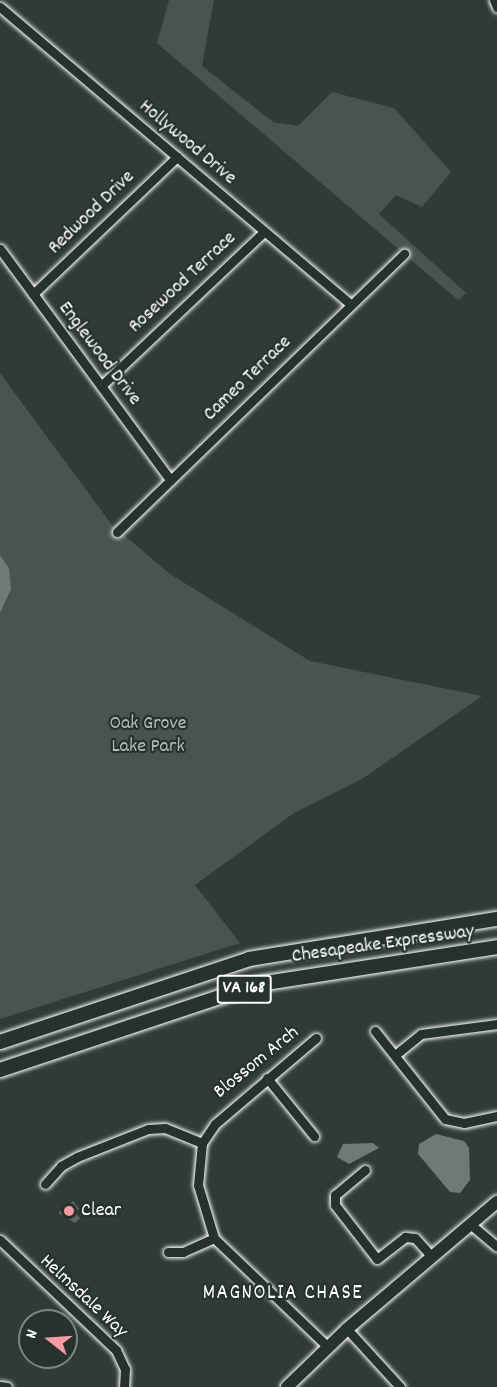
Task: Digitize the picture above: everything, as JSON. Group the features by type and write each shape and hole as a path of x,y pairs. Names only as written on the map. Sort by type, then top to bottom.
{"highway":[{"name":"Chesapeake Expressway","path":"0,1042 249,959 497,920"},
{"name":"Chesapeake Expressway","path":"0,1070 259,984 497,947"}],"main road":[{"path":"287,1387 327,1346 497,1202"}],"street":[{"path":"494,0 497,6"},
{"name":"Hollywood Drive","path":"0,7 351,305"},
{"name":"Redwood Drive","path":"33,294 177,157"},
{"name":"Rosewood Terrace","path":"101,386 264,232"},
{"name":"Englewood Drive","path":"0,249 170,480"},
{"name":"Cameo Terrace","path":"117,532 404,254"},
{"path":"395,1055 422,1034 497,1024"},
{"path":"375,1030 445,1119 464,1123 497,1116"},
{"name":"Blossom Arch","path":"316,1038 222,1114 202,1143 198,1185 214,1238 327,1346"},
{"path":"267,1078 314,1136"},
{"path":"45,1184 69,1161 148,1129 165,1128 202,1143"},
{"path":"365,1170 335,1195 334,1206 377,1259 405,1237 415,1238 432,1257"},
{"path":"470,1224 497,1247"},
{"path":"168,1252 183,1252 214,1238"},
{"name":"Helmsdale Way","path":"0,1240 116,1350 125,1369 124,1387"},
{"path":"347,1329 400,1387"},
{"path":"0,1386 7,1387"}],"green space":[{"path":"169,0 214,0 202,66 273,122 298,126 332,92 394,108 451,172 422,207 396,195 379,214 466,293 458,300 157,43"},
{"name":"Oak Grove Lake Park","path":"0,373 112,525 170,574 310,661 482,696 362,779 294,813 195,885 240,943 0,1019"}],"shaded area":[{"path":"0,555 9,568 11,589 0,613"},
{"path":"436,1134 464,1141 469,1148 470,1180 460,1193 450,1192 418,1154 419,1144"},
{"path":"373,1143 379,1148 349,1164 337,1157 343,1144"}],"building":[{"name":"Clear","path":"73,1201 79,1209 75,1212 80,1218 75,1223 58,1213"}],"place":[{"name":"Clear","path":"69,1211"}],"district":[{"name":"MAGNOLIA CHASE","path":"283,1294"}]}
